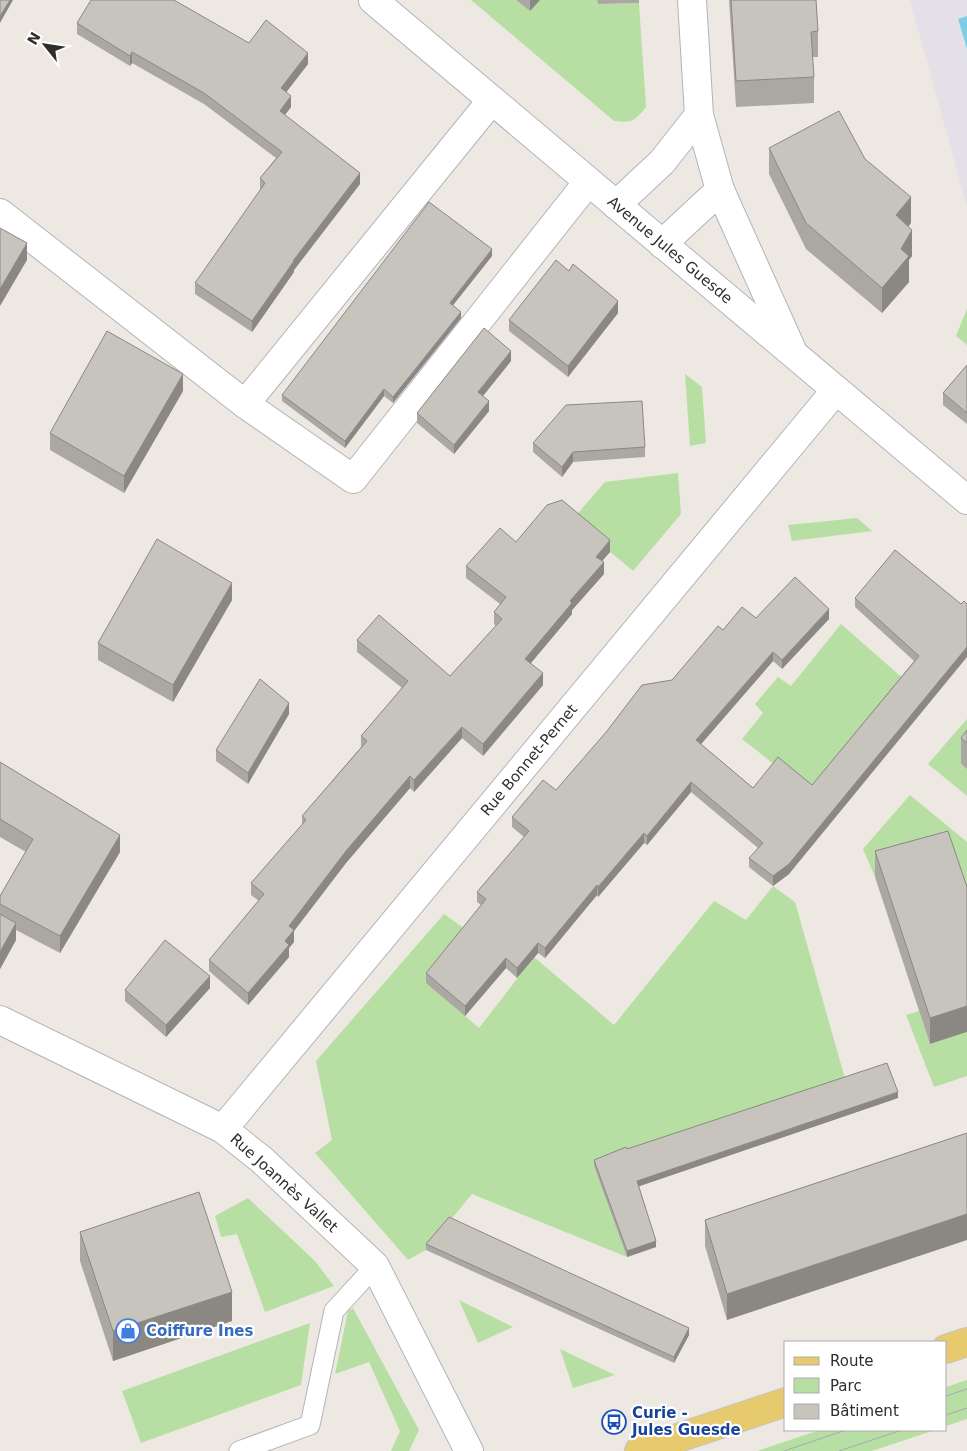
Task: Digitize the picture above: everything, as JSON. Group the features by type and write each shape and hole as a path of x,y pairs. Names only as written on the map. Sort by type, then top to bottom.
{"main road":[{"path":"947,1349 967,1342"},
{"path":"638,1451 784,1403"}],"street":[{"name":"Avenue Jules Guesde","path":"373,0 967,500"},
{"path":"692,0 699,115 720,190 794,355"},
{"path":"244,404 492,100"},
{"path":"616,205 662,162 699,115"},
{"path":"0,213 244,404 352,479 588,182"},
{"path":"662,244 720,190"},
{"name":"Rue Bonnet-Pernet","path":"223,1129 836,390"},
{"name":"Rue Joannès Vallet","path":"0,1020 223,1129 262,1160 375,1266 469,1451"}],"lane":[{"path":"239,1451 310,1425 334,1310 375,1266"}],"shaded area":[{"path":"910,0 967,0 967,16 958,19 967,49 967,207"}],"green space":[{"path":"471,0 516,0 530,11 540,0 597,0 598,4 639,3 646,107 633,120 625,122 614,121"},
{"path":"967,309 967,345 956,336"},
{"path":"685,374 702,387 706,443 690,446"},
{"path":"678,473 681,514 633,571 572,520 605,482"},
{"path":"857,518 872,531 792,541 788,525"},
{"path":"841,624 906,681 812,794 742,739 763,713 755,704 778,677 791,686"},
{"path":"967,719 967,756 961,764 967,769 967,796 928,764"},
{"path":"910,795 967,842 967,913 948,857 875,877 863,849"},
{"path":"773,886 795,902 846,1082 594,1166 627,1257 472,1194 426,1250 408,1260 315,1153 332,1140 316,1061 444,914 468,931 427,983 479,1028 534,957 614,1025 714,901 746,920"},
{"path":"919,1011 930,1044 967,1032 967,1076 934,1087 906,1015"},
{"path":"248,1198 315,1261 334,1286 265,1312 237,1234 221,1237 215,1216"},
{"path":"459,1300 513,1327 478,1343"},
{"path":"353,1308 419,1430 409,1451 391,1451 400,1431 369,1362 335,1374 348,1311"},
{"path":"310,1323 301,1385 141,1443 122,1391"},
{"path":"560,1349 615,1375 573,1388"},
{"path":"967,1380 967,1419 947,1426 947,1387"},
{"path":"817,1431 932,1431 872,1451 757,1451"}],"water":[{"path":"967,16 967,49 958,19"}],"building":[{"path":"0,0 10,0 0,16"},
{"path":"91,0 174,0 249,43 266,20 308,53 281,88 291,96 280,111 360,173 293,261 252,321 195,283 265,183 260,178 282,152 204,93 132,52 130,56 77,23"},
{"path":"731,0 816,0 818,31 811,32 814,77 736,81"},
{"path":"839,111 865,159 911,197 896,215 912,230 901,249 909,256 882,288 806,223 769,148"},
{"path":"429,202 492,249 450,303 461,312 393,397 384,389 345,441 282,395"},
{"path":"0,228 27,243 0,289"},
{"path":"556,260 569,271 573,264 618,301 568,366 509,320"},
{"path":"484,328 511,351 478,392 489,401 454,445 417,413"},
{"path":"107,331 183,374 124,476 50,433"},
{"path":"967,365 967,413 943,393"},
{"path":"642,401 645,447 573,452 562,467 533,443 566,405"},
{"path":"562,500 610,540 596,557 604,562 570,601 572,603 525,659 543,673 483,744 462,727 414,780 410,776 346,851 289,926 294,930 285,941 289,945 248,993 209,960 264,894 251,883 306,820 302,816 367,741 361,736 408,681 357,640 379,615 450,676 502,619 494,612 506,597 466,566 500,528 516,542 547,505"},
{"path":"157,539 232,583 173,685 98,643"},
{"path":"895,550 961,604 964,601 967,604 967,647 789,864 773,876 749,858 763,843 691,782 647,836 644,833 598,887 597,885 545,948 538,943 517,968 506,958 465,1006 426,973 486,899 477,892 529,831 512,817 543,780 556,790 607,731 642,685 672,680 718,626 723,630 742,607 756,618 795,577 829,609 782,660 773,652 696,740 753,788 778,757 812,785 919,656 855,598"},
{"path":"260,679 289,703 248,773 216,750"},
{"path":"967,730 967,743 961,738"},
{"path":"0,762 120,835 60,936 0,904 0,896 33,839 0,819"},
{"path":"948,831 967,887 967,1006 930,1018 875,851"},
{"path":"0,914 16,923 0,952"},
{"path":"165,940 210,976 166,1025 125,990"},
{"path":"887,1063 898,1092 637,1181 656,1241 627,1251 594,1160 626,1147 627,1149"},
{"path":"967,1133 967,1214 727,1294 705,1220"},
{"path":"199,1192 232,1292 113,1331 80,1232"},
{"path":"449,1217 689,1328 674,1357 426,1244"}],"tram line":[{"path":"947,1396 967,1389"},
{"path":"947,1415 967,1408"},
{"path":"784,1451 843,1431"},
{"path":"839,1451 899,1431"}],"place":[{"name":"Coiffure Ines","path":"128,1331"},
{"name":"Curie - Jules Guesde","path":"614,1422"}]}
